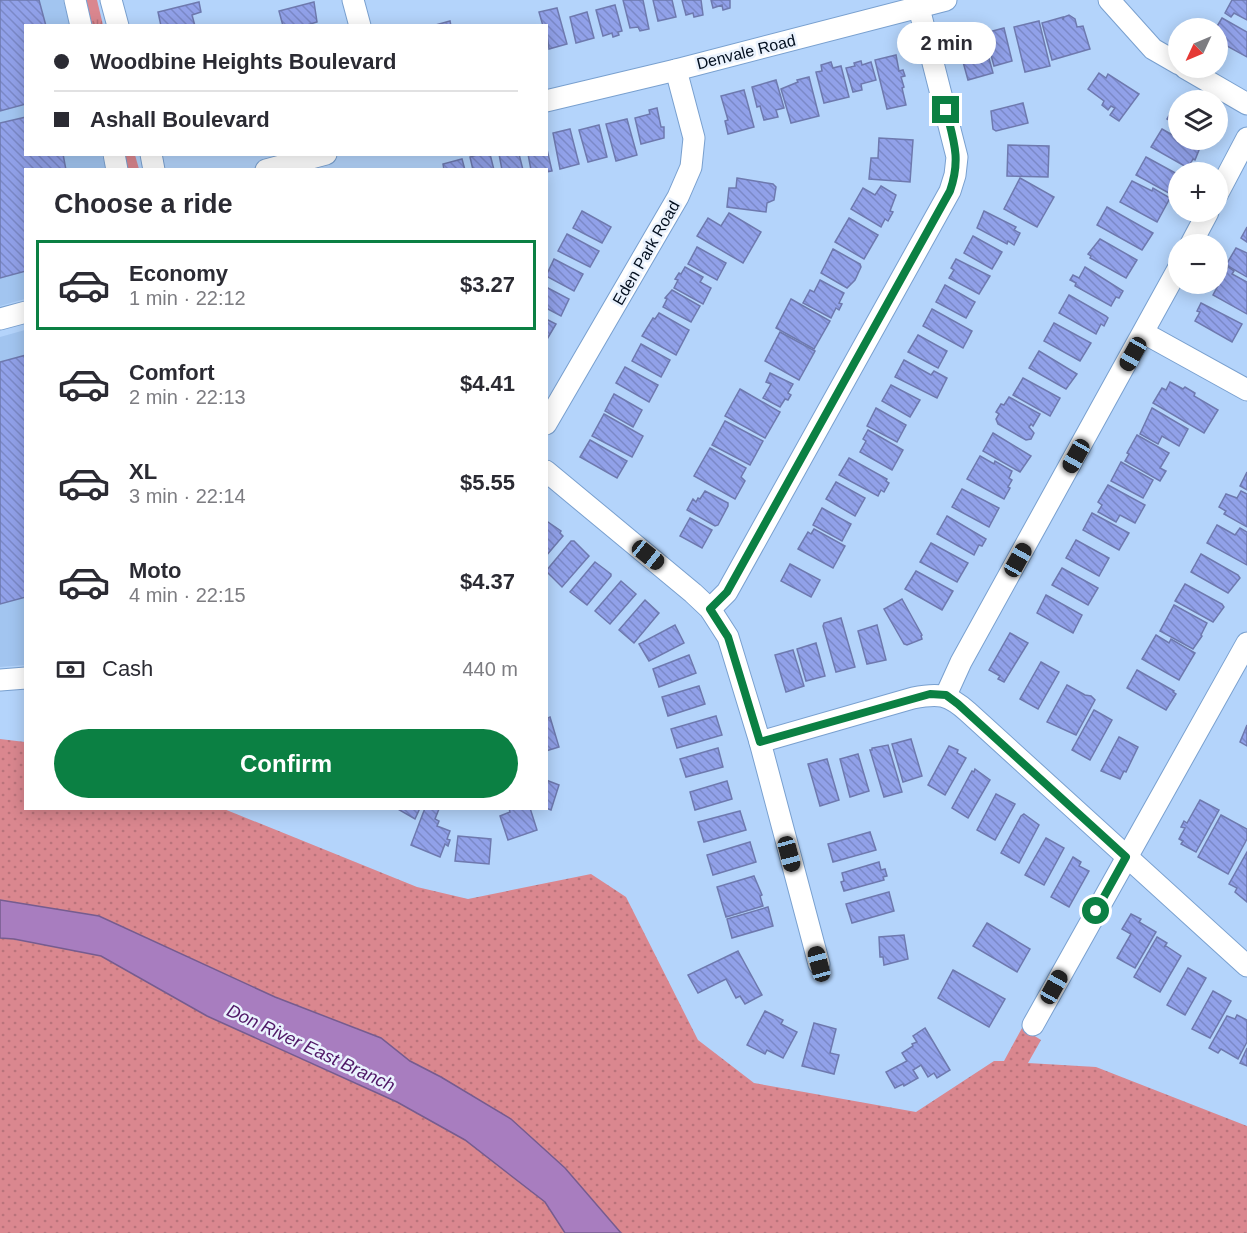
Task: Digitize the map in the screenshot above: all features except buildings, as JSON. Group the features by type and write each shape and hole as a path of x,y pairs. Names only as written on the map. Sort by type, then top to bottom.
{"street":[{"path":"75,0 81,24"},
{"path":"111,0 117,24"},
{"path":"353,0 359,24"},
{"name":"Denvale Road","path":"548,101 946,0"},
{"path":"1109,0 1153,49 1168,58"},
{"path":"710,609 727,592 950,191 957,157 919,8"},
{"name":"Eden Park Road","path":"548,420 678,197 691,167 694,138 676,70"},
{"path":"1202,78 1247,104"},
{"path":"1228,174 1247,138"},
{"path":"274,168 318,156"},
{"path":"946,695 961,662 1168,288"},
{"path":"0,319 24,313"},
{"path":"1144,333 1247,390"},
{"path":"548,473 693,593 710,609 728,637 760,742 819,964"},
{"path":"1034,1025 1247,643"},
{"path":"0,680 24,678"},
{"path":"760,742 913,698 930,694 946,695 968,712 1247,966"}],"shaded area":[{"path":"0,0 63,0 70,24 24,24 24,156 102,156 106,168 24,168 24,299 0,306"},
{"path":"24,330 24,665 0,667 0,337"}],"green space":[{"path":"85,0 97,0 103,24 91,24"},
{"path":"124,156 135,156 139,168 127,168"},
{"path":"0,739 24,742 24,810 226,810 417,887 468,899 591,874 626,897 698,1040 754,1083 916,1112 994,1061 1004,1061 1022,1028 1041,1040 1028,1063 1096,1067 1247,1126 1247,1233 0,1233"}],"water":[{"name":"Don River East Branch","path":"0,900 99,916 275,997 381,1038 410,1061 511,1119 565,1168 621,1233 565,1233 545,1202 465,1140 397,1102 207,1016 101,956 0,938"}],"route":[{"path":"946,110 957,157 950,191 727,592 710,609 728,637 760,742 930,694 946,695 958,704 1126,857 1096,911"}]}
